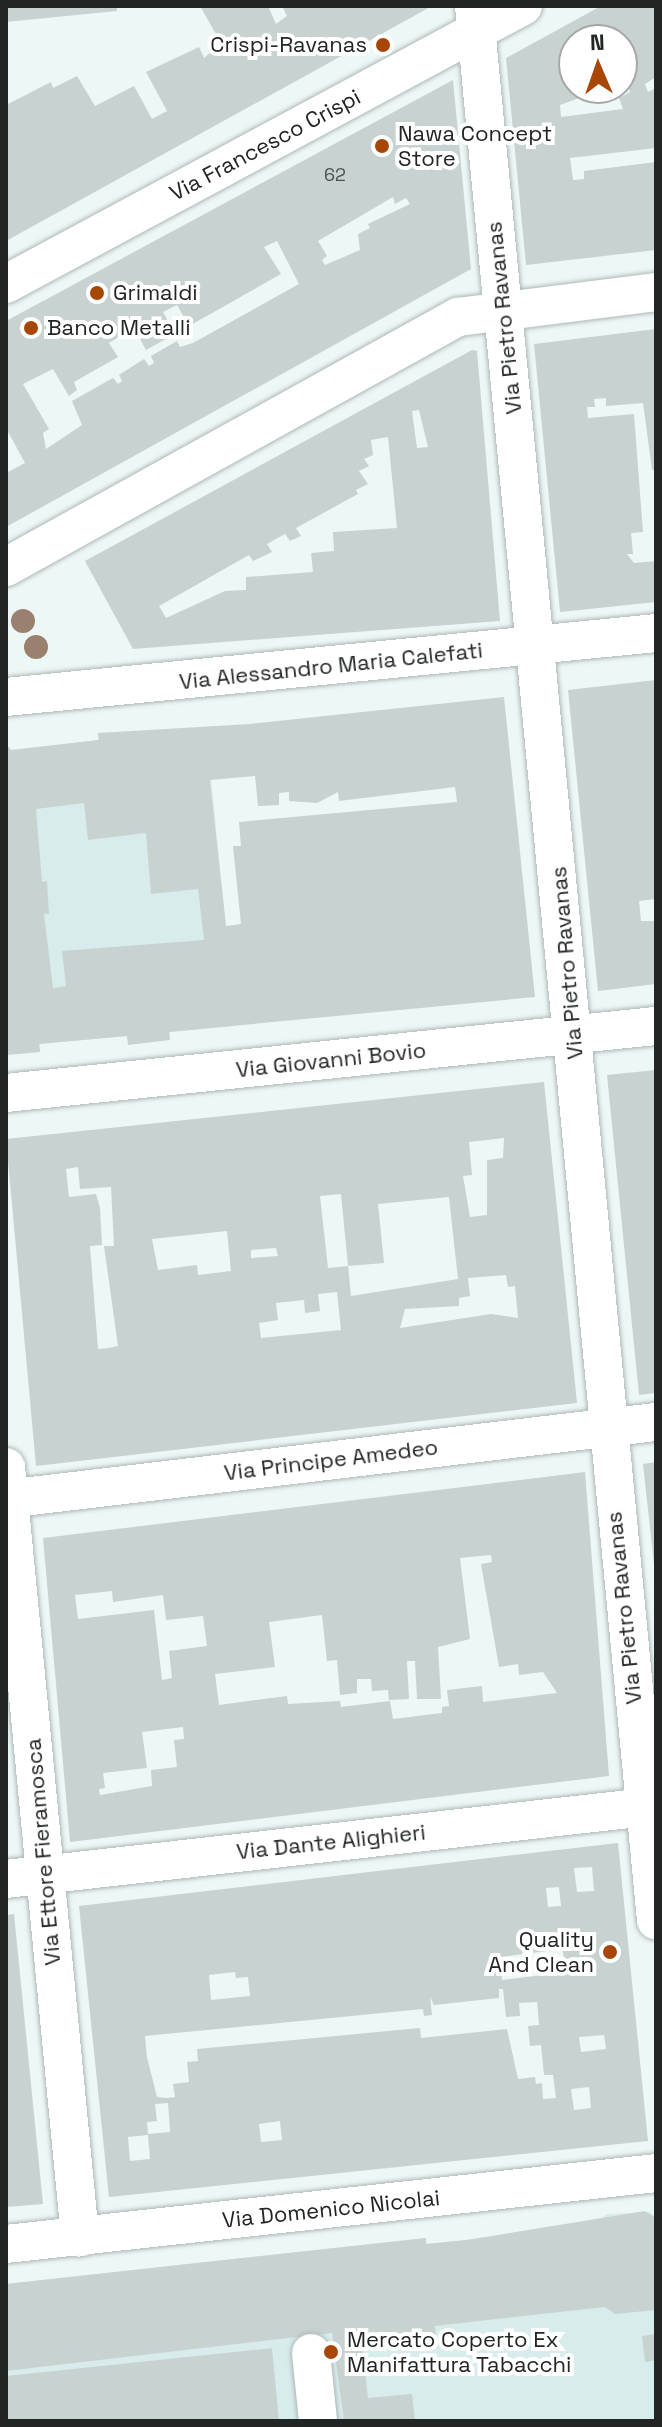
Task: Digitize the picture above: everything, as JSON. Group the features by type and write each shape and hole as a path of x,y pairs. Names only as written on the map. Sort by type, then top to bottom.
{"street":[{"name":"Via Francesco Crispi","path":"6,284 475,19 523,6"},
{"name":"Via Pietro Ravanas","path":"475,19 574,1035 606,1427 650,1807 656,1920"},
{"path":"6,567 458,317 656,292"},
{"name":"Via Alessandro Maria Calefati","path":"6,697 656,633"},
{"name":"Via Giovanni Bovio","path":"6,1093 656,1026"},
{"name":"Via Principe Amedeo","path":"7,1488 656,1422"},
{"name":"Via Ettore Fieramosca","path":"7,1488 80,2237"},
{"name":"Via Dante Alighieri","path":"6,1879 650,1807"},
{"name":"Via Domenico Nicolai","path":"6,2244 656,2173"},
{"path":"311,2353 318,2421"}],"shaded area":[{"path":"206,728 236,1026 170,1032 170,1040 127,1036 40,1044 40,1052 6,1055 6,744 12,750 98,740 98,733"},
{"name":"Mercato Coperto Ex Manifattura Tabacchi","path":"650,2212 656,2218 656,2421 6,2421 6,2284 426,2238 427,2244 466,2240 597,2222 607,2214"}],"building":[{"path":"6,6 117,6 117,11 6,22"},
{"path":"200,6 268,6 276,24 287,16 282,6 432,6 6,241 6,105 51,82 53,88 77,76 95,106 134,86 152,119 167,111 146,72 199,47 204,58 221,43"},
{"path":"601,6 656,6 656,77 645,84 648,92 656,88 656,148 570,158 573,180 584,179 584,171 656,162 656,250 526,265 506,58 558,30 558,104 563,104 560,105 561,117 623,109 621,104 638,104 638,24 568,24"},
{"path":"453,80 471,269 6,527 6,473 25,463 6,428 6,321","holes":["393,197 395,204 406,198 410,204 368,224 370,228 358,234 360,250 325,265 322,260 327,256 318,241","277,241 299,284 193,343 180,347 177,341 151,356 154,363 149,366 144,359 119,375 122,381 118,384 113,378 72,401 82,425 46,449 43,433 49,429 23,384 53,369 69,396 77,390 74,382 118,357 109,343 134,328 146,350 175,334 163,312 177,305 189,326 281,274 264,247"]},
{"path":"656,329 656,469 652,470 643,403 606,406 606,398 594,399 595,407 587,407 588,418 634,414 643,532 631,533 633,554 627,554 634,563 656,561 656,602 560,612 534,344"},
{"path":"472,350 477,351 500,621 133,649 85,561","holes":["419,410 428,447 417,448 412,411","388,437 397,528 333,532 334,551 311,553 313,572 246,577 246,590 225,591 166,618 159,606 249,555 253,561 272,552 267,544 285,534 290,541 301,536 296,528 358,494 356,490 368,484 359,471 369,466 364,459 373,455 371,440"]},
{"path":"656,680 656,899 639,901 641,921 656,921 656,984 598,991 568,690"},
{"path":"504,697 535,997 169,1032 170,1040 128,1045 127,1036 39,1044 40,1052 6,1055 6,744 11,750 99,740 98,733 250,724","holes":["255,776 258,806 279,805 279,793 289,792 289,801 317,803 338,792 339,801 455,787 457,802 239,822 241,846 233,846 241,924 226,926 210,780","84,803 88,840 146,833 151,894 198,889 204,940 62,951 66,986 53,988 44,914 49,914 47,881 42,882 36,809"]},
{"path":"656,1070 656,1393 639,1395 607,1075"},
{"path":"544,1082 577,1403 36,1466 6,1139","holes":["504,1138 503,1158 487,1160 487,1215 470,1217 463,1176 472,1175 469,1142","78,1167 80,1189 111,1187 114,1246 104,1246 118,1346 98,1349 90,1246 102,1245 96,1194 69,1197 66,1169","341,1194 348,1266 328,1268 320,1196","449,1197 458,1279 351,1296 348,1266 384,1263 378,1204","227,1231 231,1271 198,1275 197,1265 158,1270 152,1239","276,1248 278,1256 251,1258 251,1250","506,1275 508,1287 515,1286 518,1318 491,1314 400,1328 405,1309 459,1306 459,1298 470,1296 468,1278","337,1292 341,1330 261,1338 259,1323 278,1320 276,1303 304,1300 305,1313 320,1311 318,1294"]},
{"path":"656,1462 656,1564 654,1564 643,1464"},
{"path":"585,1472 609,1776 70,1842 43,1538","holes":["491,1555 492,1562 481,1564 499,1667 518,1664 519,1675 543,1672 557,1693 483,1702 482,1686 447,1690 449,1706 442,1707 442,1713 393,1719 390,1701 341,1707 340,1701 288,1704 287,1696 219,1705 215,1674 275,1667 269,1622 322,1615 327,1661 337,1660 340,1695 357,1693 357,1679 371,1679 372,1691 388,1690 389,1700 409,1699 407,1661 415,1661 417,1699 441,1699 438,1647 470,1639 460,1558","112,1591 113,1602 163,1595 166,1620 203,1616 207,1646 169,1651 172,1678 162,1680 154,1610 78,1619 75,1595","183,1727 184,1739 174,1740 177,1767 151,1770 152,1786 100,1795 99,1789 105,1788 103,1773 147,1768 142,1732"]},
{"path":"618,1843 648,2141 109,2197 79,1906","holes":["592,1867 594,1891 577,1892 574,1868","559,1887 561,1906 548,1907 546,1888","562,1949 568,1972 502,1980 500,1957","235,1972 236,1978 248,1977 250,1996 211,2000 209,1975","499,1989 503,1989 506,2017 520,2016 519,2003 537,2002 539,2025 528,2026 530,2046 541,2045 544,2075 553,2075 556,2098 543,2099 542,2083 536,2084 535,2077 518,2079 507,2029 421,2038 420,2028 197,2049 198,2061 187,2062 189,2082 173,2084 175,2097 157,2097 145,2036 423,2009 424,2016 432,2015 430,1997 434,2005 499,1998","604,2035 606,2049 581,2052 579,2037","589,2087 591,2108 574,2110 571,2089","168,2103 170,2132 148,2134 147,2122 157,2121 155,2104","280,2121 282,2140 261,2142 259,2124","148,2135 150,2159 130,2161 128,2137"]},
{"path":"14,1914 43,2204 6,2207 6,1915"},
{"path":"645,2211 656,2218 656,2310 615,2314 605,2307 435,2326 436,2336 362,2344 368,2398 412,2394 415,2421 344,2421 332,2333 6,2371 6,2284 426,2238 426,2244 467,2240"},
{"path":"656,2334 656,2360 645,2362 642,2336"},
{"path":"272,2348 279,2421 6,2421 6,2376"}],"place":[{"name":"Crispi-Ravanas","path":"383,45"},
{"name":"Nawa Concept Store","path":"382,146"},
{"name":"Grimaldi","path":"97,293"},
{"name":"Banco Metalli","path":"31,328"},
{"name":"Quality And Clean","path":"610,1952"},
{"name":"Mercato Coperto Ex Manifattura Tabacchi","path":"331,2352"}]}
